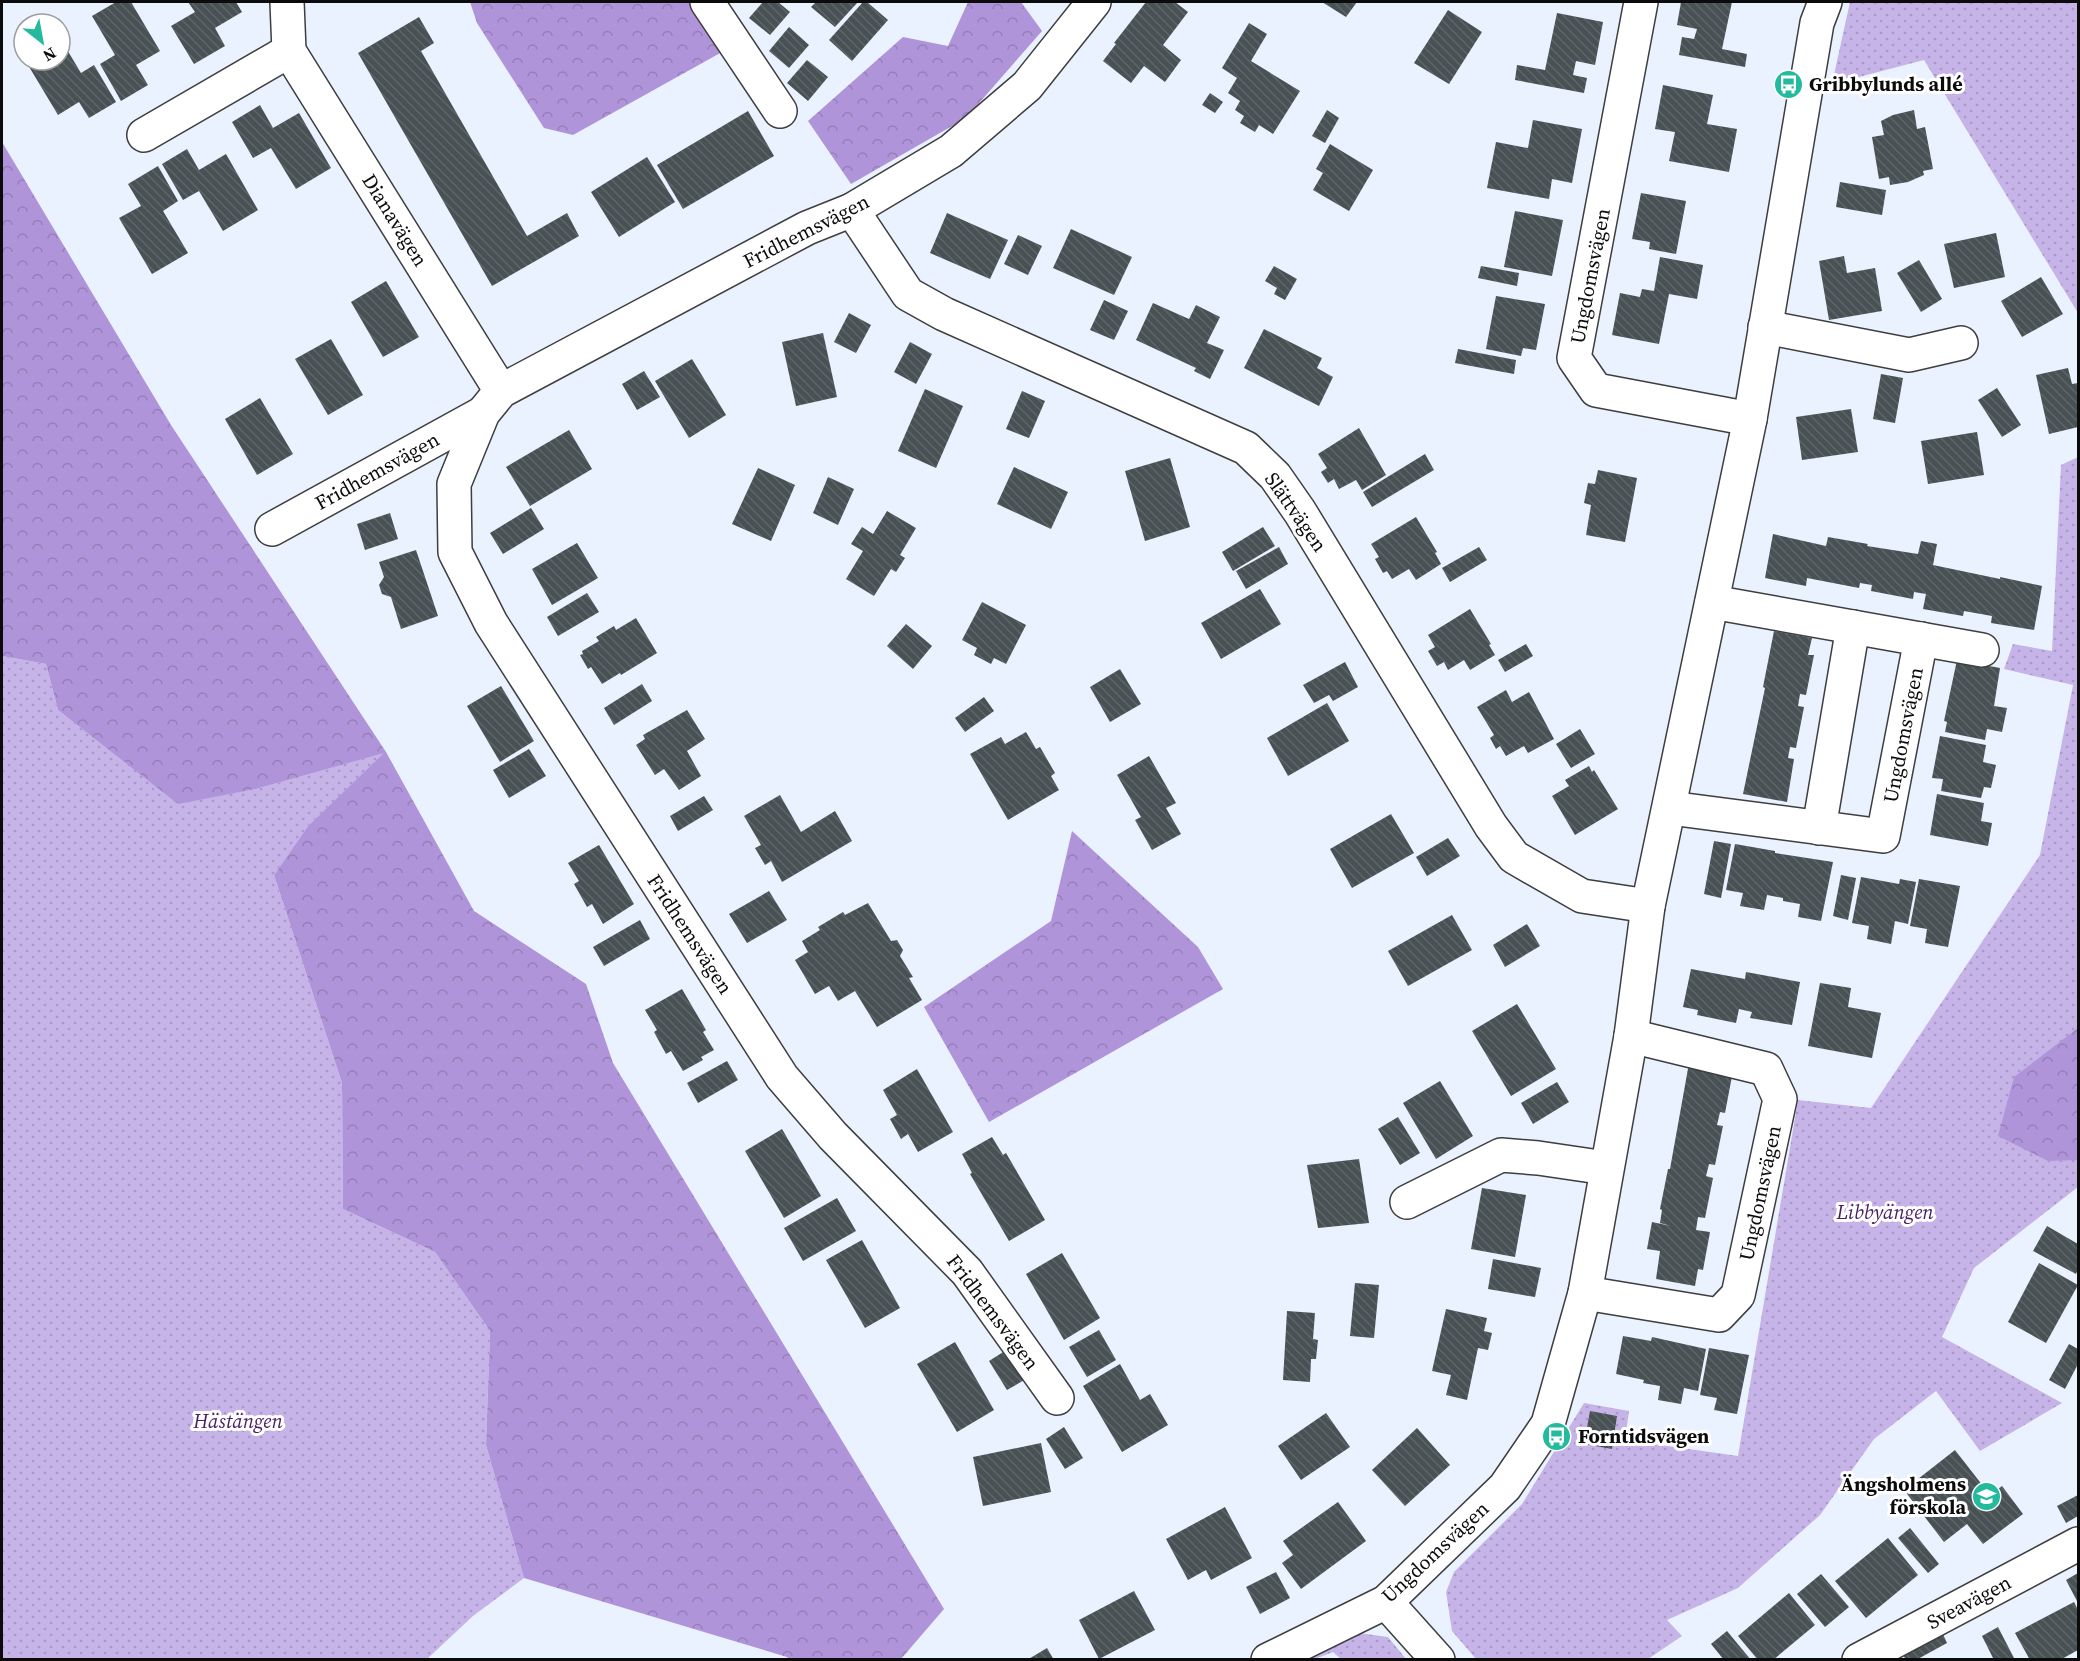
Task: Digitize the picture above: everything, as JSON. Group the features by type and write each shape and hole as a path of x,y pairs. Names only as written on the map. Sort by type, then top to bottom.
{"street":[{"name":"Dianavägen","path":"287,2 290,51 492,402"},
{"path":"707,2 780,111"},
{"name":"Fridhemsvägen","path":"272,529 492,402 807,228 852,210 951,151 1027,86 1094,2"},
{"name":"Ungdomsvägen","path":"1641,2 1574,358 1596,390 1750,419"},
{"name":"Ungdomsvägen","path":"1268,1659 1386,1602 1504,1487 1548,1424 1585,1293 1630,1036 1648,906 1750,419 1817,23 1825,2"},
{"path":"144,135 290,51"},
{"name":"Slättvägen","path":"852,210 908,294 944,314 1246,448 1275,476 1300,512 1491,826 1514,857 1582,896 1648,906"},
{"path":"1765,327 1908,356 1961,343"},
{"name":"Fridhemsvägen","path":"492,402 454,484 455,552 491,622 782,1077 833,1136 967,1272 1057,1398"},
{"name":"Ungdomsvägen","path":"1712,602 1982,650"},
{"path":"1819,828 1853,627"},
{"name":"Ungdomsvägen","path":"1670,808 1883,836 1921,639"},
{"name":"Ungdomsvägen","path":"1585,1293 1719,1315 1738,1295 1780,1099 1766,1070 1630,1036"},
{"path":"1407,1202 1501,1155 1606,1168"},
{"name":"Sveavägen","path":"1859,1659 2079,1544"},
{"path":"1386,1602 1438,1659"}],"green space":[{"path":"470,2 692,2 722,52 573,135 544,128 477,23"},
{"path":"968,2 1021,2 1042,31 966,118 851,184 808,121 903,37 948,46"},
{"path":"1850,2 2078,2 2078,313 1924,60 1832,84"},
{"path":"2,142 171,425 386,752 474,911 586,984 613,1063 944,1609 901,1659 789,1659 524,1578 486,1445 490,1331 435,1252 343,1209 342,1083 274,875 308,826 384,753 256,789 178,804 58,710 46,664 2,656"},
{"name":"Libbyängen","path":"2078,457 2078,1187 1974,1268 1942,1337 2062,1403 1980,1451 1936,1391 1874,1439 1820,1515 1738,1588 1667,1620 1682,1636 1648,1659 1476,1659 1452,1631 1446,1592 1454,1572 1522,1504 1584,1403 1629,1411 1625,1440 1738,1456 1798,1100 1871,1108 2040,855 2073,685 2004,669 2013,644 2052,651 2061,465"},
{"name":"Hästängen","path":"2,656 46,664 58,710 178,803 256,789 386,752 308,826 274,875 342,1083 343,1209 435,1252 490,1331 486,1445 524,1578 473,1616 427,1659 2,1659"},
{"path":"1072,831 1198,947 1223,989 989,1122 924,1007 1051,921"},
{"path":"2078,1028 2078,1160 2048,1161 1998,1136 2014,1077"},
{"path":"1359,1633 1388,1637 1406,1659 1341,1659 1333,1652 1315,1659 1301,1660"}],"building":[{"path":"116,2 131,2 160,51 136,65 148,85 121,101 100,64 115,55 92,16"},
{"path":"188,2 236,2 242,12 215,28 225,46 194,64 171,26 195,12"},
{"path":"763,2 778,2 790,12 770,35 749,18"},
{"path":"816,2 858,2 835,27 811,7"},
{"path":"863,2 867,2 888,20 852,61 829,40"},
{"path":"1146,2 1175,2 1188,12 1163,45 1181,60 1165,82 1144,66 1131,83 1103,61"},
{"path":"1322,2 1357,2 1346,17"},
{"path":"1681,2 1732,2 1722,49 1747,54 1745,67 1679,55 1682,37 1694,39 1697,29 1677,25"},
{"path":"1448,10 1482,32 1449,84 1414,63"},
{"path":"1557,13 1603,22 1595,65 1576,61 1573,75 1587,78 1584,93 1515,80 1517,65 1545,70"},
{"path":"419,17 434,43 421,51 527,236 567,213 579,236 492,286 358,53"},
{"path":"1249,23 1267,34 1251,61 1300,91 1273,134 1259,125 1255,132 1240,123 1244,116 1235,110 1240,101 1228,93 1237,78 1222,68"},
{"path":"789,27 809,45 789,68 769,51"},
{"path":"72,58 81,73 94,65 116,102 89,118 79,102 58,115 32,72 72,72"},
{"path":"807,60 828,77 808,101 787,83"},
{"path":"1663,85 1713,95 1707,124 1737,129 1729,172 1669,161 1675,132 1655,129"},
{"path":"1210,93 1223,102 1215,113 1202,105"},
{"path":"260,105 273,128 299,113 331,168 296,189 271,148 253,158 232,122"},
{"path":"1327,110 1339,118 1325,143 1312,136"},
{"path":"1914,110 1917,129 1925,127 1933,169 1923,171 1924,175 1908,182 1890,185 1889,177 1879,179 1872,137 1884,135 1881,121 1893,115"},
{"path":"748,111 774,156 683,209 657,165"},
{"path":"1533,120 1582,129 1572,183 1552,179 1549,199 1487,188 1496,142 1528,148"},
{"path":"1330,144 1373,170 1349,211 1313,190 1323,173 1316,169"},
{"path":"187,149 199,170 226,154 258,210 223,231 199,191 183,200 162,164"},
{"path":"647,157 675,202 619,237 591,192"},
{"path":"158,166 178,201 163,211 188,253 152,274 119,218 141,206 128,184"},
{"path":"1840,182 1886,190 1882,215 1836,207"},
{"path":"1641,193 1686,201 1676,254 1649,249 1650,242 1632,239"},
{"path":"1515,211 1563,220 1552,276 1504,267"},
{"path":"947,213 1008,240 990,279 930,253"},
{"path":"1071,229 1132,257 1114,295 1053,268"},
{"path":"1996,233 2005,277 1954,288 1944,244"},
{"path":"1018,235 1042,246 1028,275 1004,264"},
{"path":"1844,256 1847,273 1875,268 1882,311 1829,320 1819,261"},
{"path":"1660,257 1703,265 1697,299 1669,294 1659,344 1612,335 1620,293 1640,297 1642,289 1654,291"},
{"path":"1919,260 1942,299 1921,312 1897,273"},
{"path":"1274,266 1297,279 1285,300 1274,294 1277,288 1265,281"},
{"path":"1481,266 1519,273 1517,286 1478,278"},
{"path":"2041,277 2063,314 2022,337 2001,301"},
{"path":"386,281 419,337 383,357 351,302"},
{"path":"1496,296 1545,304 1536,350 1523,348 1521,356 1486,349"},
{"path":"1104,300 1128,311 1114,340 1090,330"},
{"path":"1153,303 1189,319 1196,305 1220,317 1207,343 1224,350 1210,379 1194,371 1196,368 1136,340"},
{"path":"849,313 871,325 856,353 834,342"},
{"path":"1264,329 1322,358 1317,368 1333,377 1319,406 1244,368"},
{"path":"823,333 837,397 796,406 782,342"},
{"path":"331,339 363,395 328,415 295,359"},
{"path":"910,342 932,354 916,384 894,372"},
{"path":"1458,349 1516,360 1514,374 1455,363"},
{"path":"692,359 726,415 689,438 655,381"},
{"path":"2068,368 2072,384 2078,383 2078,427 2049,434 2036,375"},
{"path":"644,371 660,397 637,410 622,384"},
{"path":"1881,374 1903,378 1895,423 1873,419"},
{"path":"1997,388 2021,425 2002,437 1978,400"},
{"path":"925,389 963,406 936,468 898,451"},
{"path":"1022,391 1045,401 1029,438 1006,429"},
{"path":"260,398 293,454 257,475 225,419"},
{"path":"1851,409 1858,452 1802,460 1796,417"},
{"path":"1359,428 1386,475 1362,490 1356,480 1339,489 1334,479 1328,483 1321,472 1327,468 1318,454"},
{"path":"569,430 592,469 530,506 506,467"},
{"path":"1977,432 1984,475 1928,484 1921,441"},
{"path":"1425,454 1434,470 1372,507 1363,492"},
{"path":"1170,458 1190,527 1145,541 1125,471"},
{"path":"1014,467 1068,492 1051,529 997,504"},
{"path":"758,468 795,485 771,541 732,524"},
{"path":"1598,470 1637,478 1625,542 1586,535 1591,505 1584,503 1588,483 1595,484"},
{"path":"828,477 854,489 838,525 813,513"},
{"path":"531,508 544,529 503,554 490,533"},
{"path":"887,511 916,528 900,555 905,558 896,572 891,569 874,596 846,579 863,551 851,544 862,527 873,534"},
{"path":"390,513 398,539 365,550 357,524"},
{"path":"1416,517 1437,552 1435,553 1441,564 1416,580 1409,569 1392,579 1387,571 1383,573 1375,559 1379,557 1371,544"},
{"path":"1263,527 1275,546 1233,571 1222,552"},
{"path":"1773,534 1826,546 1828,537 1918,554 1921,541 1937,544 1933,565 2042,586 2034,630 1991,623 1992,616 1964,611 1963,616 1923,609 1926,594 1914,592 1913,599 1871,591 1872,585 1860,583 1859,588 1807,578 1806,586 1765,578"},
{"path":"577,543 598,578 552,605 532,569"},
{"path":"1279,547 1288,564 1246,589 1236,571"},
{"path":"1479,547 1487,560 1450,582 1442,568"},
{"path":"416,550 438,616 401,629 391,597 382,594 379,585 384,577 379,562"},
{"path":"1260,589 1281,624 1221,659 1201,623"},
{"path":"587,593 599,612 558,636 547,617"},
{"path":"982,602 1026,625 1006,664 994,658 991,664 974,655 977,648 962,640"},
{"path":"1470,609 1495,655 1470,670 1464,660 1448,670 1444,662 1437,666 1428,651 1435,647 1428,635"},
{"path":"636,618 657,653 602,684 591,667 588,669 580,655 583,654 582,651 599,641 596,637 614,626 616,630"},
{"path":"906,624 932,646 913,669 887,646"},
{"path":"1774,631 1812,638 1808,655 1814,655 1806,695 1800,694 1798,706 1804,707 1796,748 1790,747 1788,758 1794,759 1787,802 1743,794 1765,688 1763,687"},
{"path":"1526,644 1533,656 1505,672 1498,660"},
{"path":"1957,660 2000,668 1994,706 2007,708 2002,732 1987,729 1985,740 1945,732 1947,722 1944,721"},
{"path":"1345,662 1358,687 1333,701 1329,695 1314,703 1303,685"},
{"path":"1120,669 1141,704 1110,722 1090,687"},
{"path":"642,684 652,701 614,725 604,708"},
{"path":"501,686 534,741 500,762 467,706"},
{"path":"1506,690 1512,702 1529,692 1554,739 1528,753 1524,746 1506,756 1500,746 1496,749 1490,738 1494,735 1477,707"},
{"path":"984,697 994,711 965,732 955,718"},
{"path":"1327,703 1349,741 1288,776 1267,738"},
{"path":"687,710 705,739 687,751 701,776 679,790 664,769 655,775 636,745 645,739 643,735"},
{"path":"1580,729 1595,754 1571,768 1556,744"},
{"path":"1026,732 1036,749 1040,747 1055,773 1051,776 1059,790 1008,820 970,754 1001,737 1005,744"},
{"path":"1940,736 1986,745 1983,762 1996,765 1991,788 1984,787 1981,798 1941,791 1943,779 1932,778"},
{"path":"529,749 546,776 509,798 493,770"},
{"path":"1149,756 1176,803 1166,808 1181,834 1152,850 1135,820 1141,817 1117,775"},
{"path":"1589,766 1592,772 1594,770 1618,809 1575,835 1552,796 1569,786 1565,780"},
{"path":"1937,794 1984,803 1981,821 1992,823 1988,846 1930,835"},
{"path":"780,795 801,832 835,811 852,841 782,882 771,861 765,865 755,848 761,845 744,816"},
{"path":"704,796 713,810 678,831 670,816"},
{"path":"1391,814 1414,853 1352,888 1330,849"},
{"path":"1448,838 1460,856 1427,876 1416,857"},
{"path":"1714,841 1731,844 1721,898 1704,894"},
{"path":"1735,844 1833,862 1821,921 1798,917 1800,904 1767,895 1764,910 1740,906 1743,893 1726,890"},
{"path":"599,845 634,904 603,924 592,904 587,907 574,884 579,881 568,863"},
{"path":"1841,875 1856,878 1848,920 1833,916"},
{"path":"1861,877 1899,884 1900,879 1916,882 1908,924 1895,921 1891,944 1867,939 1869,926 1852,923"},
{"path":"1919,879 1960,886 1948,947 1925,943 1927,929 1910,926"},
{"path":"769,891 787,920 747,943 729,914"},
{"path":"868,903 891,941 897,940 903,950 900,956 913,977 909,978 922,1000 877,1027 855,991 838,1001 829,986 815,994 795,960 808,952 802,941 820,930 818,927 843,912 845,915"},
{"path":"1452,915 1472,950 1408,986 1388,951"},
{"path":"640,920 650,939 604,966 593,947"},
{"path":"1527,924 1540,946 1505,967 1493,945"},
{"path":"1691,969 1745,979 1746,972 1800,982 1792,1025 1750,1018 1752,1012 1739,1009 1736,1023 1697,1015 1698,1010 1683,1007"},
{"path":"1820,983 1851,988 1848,1007 1881,1013 1872,1058 1808,1046"},
{"path":"682,989 706,1030 703,1032 714,1050 701,1057 703,1060 683,1071 671,1051 666,1054 654,1032 657,1030 645,1010"},
{"path":"1517,1004 1556,1069 1511,1096 1472,1031"},
{"path":"727,1061 738,1080 698,1103 687,1083"},
{"path":"1689,1063 1733,1071 1725,1113 1720,1112 1717,1125 1723,1126 1715,1165 1709,1164 1706,1176 1713,1178 1705,1218 1698,1217 1696,1230 1710,1232 1703,1270 1698,1269 1695,1286 1656,1279 1660,1251 1647,1249 1652,1222 1671,1226 1660,1223 1662,1210 1660,1209 1668,1169 1670,1169"},
{"path":"917,1069 953,1132 918,1152 908,1134 901,1139 890,1119 897,1115 883,1090"},
{"path":"1440,1081 1473,1136 1436,1159 1403,1103"},
{"path":"1557,1082 1569,1102 1533,1124 1521,1103"},
{"path":"1398,1117 1420,1153 1400,1165 1378,1129"},
{"path":"782,1129 821,1196 784,1218 745,1151"},
{"path":"992,1137 1003,1155 1006,1153 1045,1220 1009,1241 970,1174 972,1173 962,1154"},
{"path":"1359,1159 1369,1223 1318,1228 1307,1165"},
{"path":"1482,1188 1526,1195 1515,1257 1471,1249"},
{"path":"837,1198 856,1231 803,1261 784,1228"},
{"path":"2047,1226 2078,1244 2076,1274 2033,1251"},
{"path":"862,1240 900,1308 865,1328 826,1260"},
{"path":"1062,1253 1100,1318 1064,1340 1026,1274"},
{"path":"1493,1259 1541,1268 1535,1297 1488,1289"},
{"path":"2039,1263 2078,1285 2046,1343 2008,1322"},
{"path":"1355,1283 1379,1285 1374,1338 1350,1336"},
{"path":"1446,1309 1487,1318 1484,1331 1492,1333 1488,1350 1478,1348 1467,1400 1446,1395 1451,1375 1432,1371"},
{"path":"1287,1311 1315,1313 1313,1339 1318,1340 1316,1359 1311,1359 1310,1382 1283,1380"},
{"path":"1099,1330 1116,1360 1087,1377 1069,1347"},
{"path":"1623,1336 1651,1341 1652,1337 1706,1349 1698,1391 1684,1388 1681,1404 1658,1400 1660,1386 1616,1374"},
{"path":"955,1342 994,1410 957,1432 917,1364"},
{"path":"2069,1344 2078,1349 2078,1364 2065,1389 2049,1380"},
{"path":"1709,1348 1749,1355 1737,1414 1714,1410 1717,1398 1700,1395"},
{"path":"1008,1349 1026,1379 1007,1390 989,1361"},
{"path":"1120,1364 1140,1400 1150,1394 1168,1425 1122,1452 1083,1386"},
{"path":"1590,1411 1617,1416 1612,1449 1584,1444"},
{"path":"1326,1413 1350,1447 1301,1480 1278,1446"},
{"path":"1064,1427 1083,1458 1065,1469 1046,1439"},
{"path":"1417,1428 1450,1465 1405,1506 1372,1470"},
{"path":"1041,1443 1051,1492 983,1506 973,1457"},
{"path":"1955,1450 1990,1495 2002,1486 2023,1514 1983,1544 1967,1524 1944,1542 1904,1490"},
{"path":"2078,1495 2078,1516 2066,1523 2057,1506"},
{"path":"1338,1502 1366,1541 1301,1589 1282,1563 1293,1555 1283,1541"},
{"path":"1225,1507 1252,1558 1211,1580 1206,1570 1188,1580 1166,1539"},
{"path":"1910,1528 1939,1564 1928,1573 1898,1538"},
{"path":"1888,1538 1918,1575 1866,1618 1835,1581"},
{"path":"1276,1572 1290,1598 1260,1614 1246,1587"},
{"path":"2078,1573 2078,1603 2066,1580"},
{"path":"1821,1574 1849,1607 1825,1627 1797,1594"},
{"path":"1134,1591 1155,1630 1099,1659 1079,1620"},
{"path":"1789,1593 1815,1625 1773,1660 1758,1660 1738,1636"},
{"path":"2074,1602 2078,1610 2078,1650 2060,1660 2030,1660 2015,1633"},
{"path":"1998,1627 2015,1660 1994,1660 1982,1636"},
{"path":"1727,1631 1751,1660 1724,1660 1711,1644"},
{"path":"1942,1632 1947,1643 1916,1660 1906,1660 1902,1653"},
{"path":"1047,1648 1054,1660 1027,1660"}],"place":[{"name":"Gribbylunds allé","path":"1788,84"},
{"name":"Forntidsvägen","path":"1557,1436"},
{"name":"Ängsholmens förskola","path":"1987,1496"}]}
